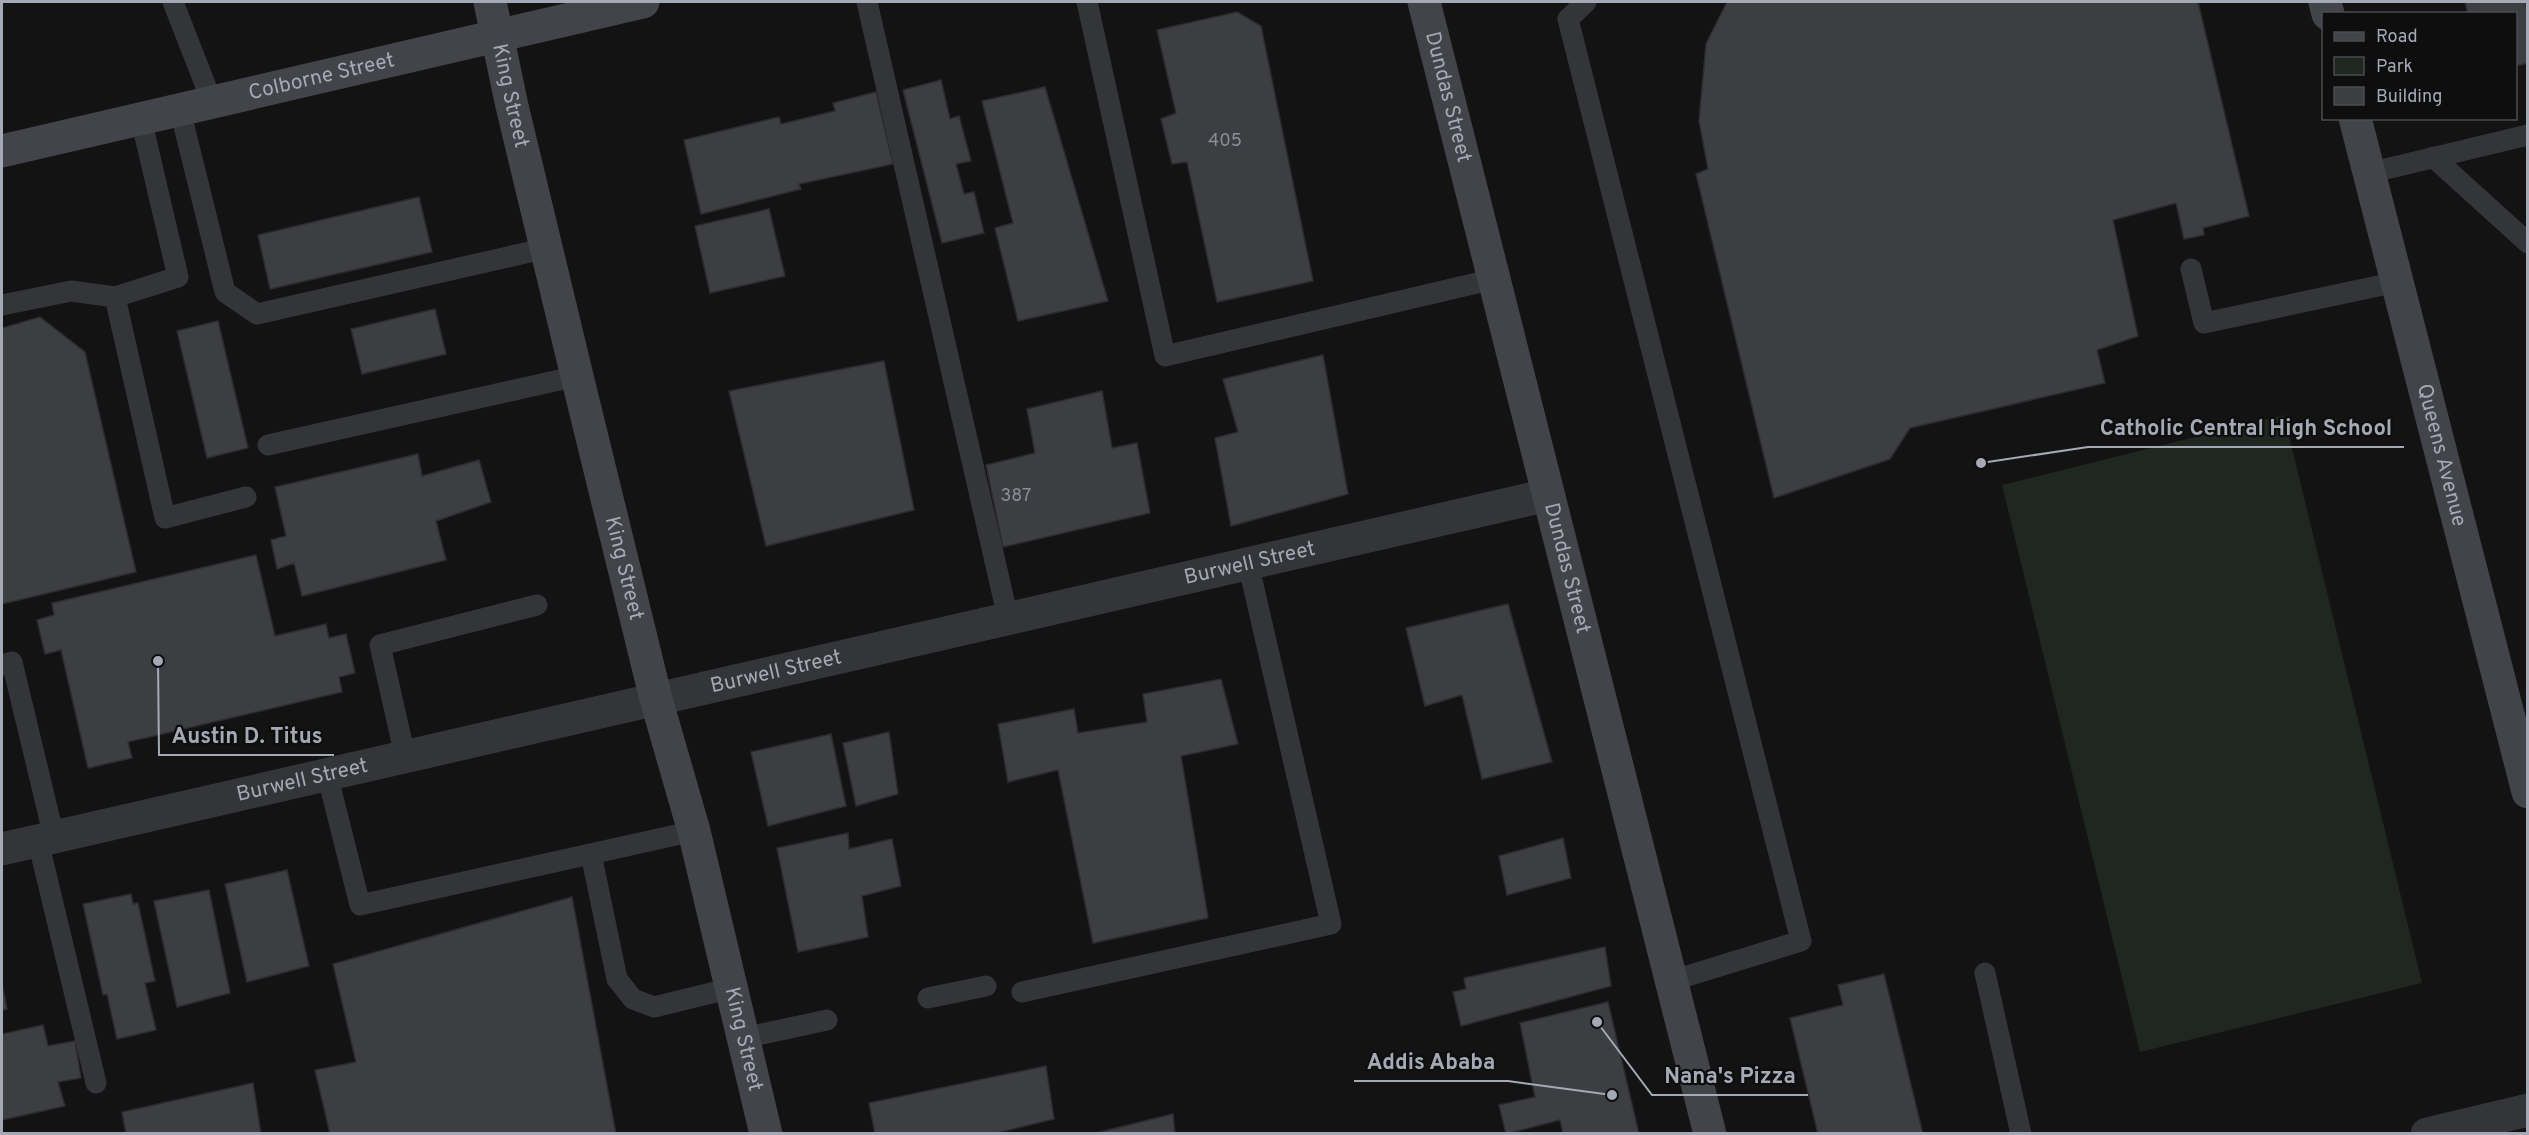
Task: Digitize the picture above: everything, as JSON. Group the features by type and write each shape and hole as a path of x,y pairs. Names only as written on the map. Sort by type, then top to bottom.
{"main road":[{"name":"King Street","path":"490,2 512,106 577,376 656,699 694,831 766,1134"},
{"name":"Colborne Street","path":"2,151 643,2"},
{"name":"Dundas Street","path":"1424,2 1710,1134"},
{"name":"Queens Avenue","path":"2356,120 2528,792"}],"street":[{"name":"Burwell Street","path":"2,849 1548,495"},
{"path":"2427,1134 2528,1110"}],"lane":[{"path":"172,2 212,102"},
{"path":"867,2 1008,618"},
{"path":"1087,2 1165,356 1494,279"},
{"path":"1586,2 1569,19 1801,941 1671,981"},
{"path":"180,110 225,292 257,314 547,248"},
{"path":"2,305 71,291 115,297 178,277 141,119"},
{"path":"2369,173 2528,135"},
{"path":"2433,157 2528,243"},
{"path":"2190,269 2204,322 2397,282"},
{"path":"115,297 165,518 246,497"},
{"path":"268,445 577,376"},
{"path":"1022,992 1331,924 1248,563"},
{"path":"405,756 380,645 537,605"},
{"path":"2,665 12,662 96,1083"},
{"path":"327,774 360,905 694,831"},
{"path":"591,854 617,979 633,999 654,1007 732,988"},
{"path":"1985,973 2021,1134"},
{"path":"928,998 986,986"},
{"path":"743,1038 827,1020"}],"green space":[{"path":"2284,415 2422,983 2140,1052 2002,485"}],"building":[{"path":"1727,2 2198,2 2249,216 2203,228 2204,235 2184,239 2176,203 2113,220 2138,336 2097,350 2105,383 1910,428 1890,459 1774,498 1696,174 1708,169 1699,121 1706,44"},
{"path":"2465,2 2525,2 2528,12 2528,63 2517,66 2517,12 2468,12"},
{"path":"1237,12 1261,26 1313,281 1217,302 1187,162 1172,164 1161,119 1176,113 1157,30"},
{"path":"941,80 950,119 959,116 971,161 956,164 964,194 974,192 984,233 942,243 903,90"},
{"path":"1045,87 1108,301 1018,321 995,228 1013,223 982,101"},
{"path":"876,92 893,164 799,184 801,189 701,214 684,140 779,117 781,124 835,111 833,103"},
{"path":"419,197 432,252 270,289 258,235"},
{"path":"769,209 785,276 710,293 695,226"},
{"path":"435,309 446,354 362,374 351,329"},
{"path":"40,317 85,352 136,572 2,604 2,328"},
{"path":"218,321 248,448 207,458 177,331"},
{"path":"1323,355 1348,494 1231,526 1215,438 1238,432 1223,379"},
{"path":"884,361 914,510 766,546 729,391"},
{"path":"1102,391 1112,448 1137,443 1150,513 1003,547 986,465 1035,453 1027,409"},
{"path":"418,454 422,476 479,460 491,502 436,521 446,560 302,596 294,563 277,569 271,540 286,536 275,487"},
{"path":"256,555 275,636 326,624 329,638 346,634 355,673 339,677 342,692 128,742 132,758 88,768 61,650 45,654 37,620 54,615 52,603"},
{"path":"1508,604 1552,762 1482,779 1462,695 1425,706 1406,628"},
{"path":"1221,679 1238,744 1181,756 1208,918 1093,943 1058,770 1008,782 998,724 1074,709 1078,733 1147,722 1143,694"},
{"path":"889,732 898,794 856,806 843,743"},
{"path":"831,734 846,806 768,826 751,752"},
{"path":"848,833 849,849 892,839 901,886 862,896 868,937 798,952 777,848"},
{"path":"1563,838 1571,878 1507,895 1499,856"},
{"path":"287,870 309,966 247,982 225,884"},
{"path":"209,890 230,993 177,1007 154,901"},
{"path":"131,894 133,904 138,903 155,981 145,983 156,1030 117,1039 107,994 103,995 83,904"},
{"path":"572,897 616,1134 330,1134 315,1070 356,1062 333,964"},
{"path":"1605,947 1611,986 1461,1026 1453,992 1466,989 1464,978"},
{"path":"1884,974 1923,1134 1818,1134 1790,1018 1843,1005 1838,985"},
{"path":"2,983 7,1009 2,1010"},
{"path":"1608,1002 1639,1134 1563,1134 1560,1120 1506,1134 1499,1105 1535,1097 1520,1023"},
{"path":"43,1025 48,1046 75,1041 81,1078 58,1082 65,1106 2,1120 2,1034"},
{"path":"1046,1066 1054,1119 992,1134 875,1134 869,1103"},
{"path":"253,1083 261,1134 126,1134 122,1112"},
{"path":"1173,1114 1175,1134 1092,1134"}],"place":[{"name":"Catholic Central High School","path":"1981,463"},
{"name":"Austin D. Titus","path":"158,661"},
{"name":"Nana's Pizza","path":"1597,1022"},
{"name":"Addis Ababa","path":"1612,1095"}]}
